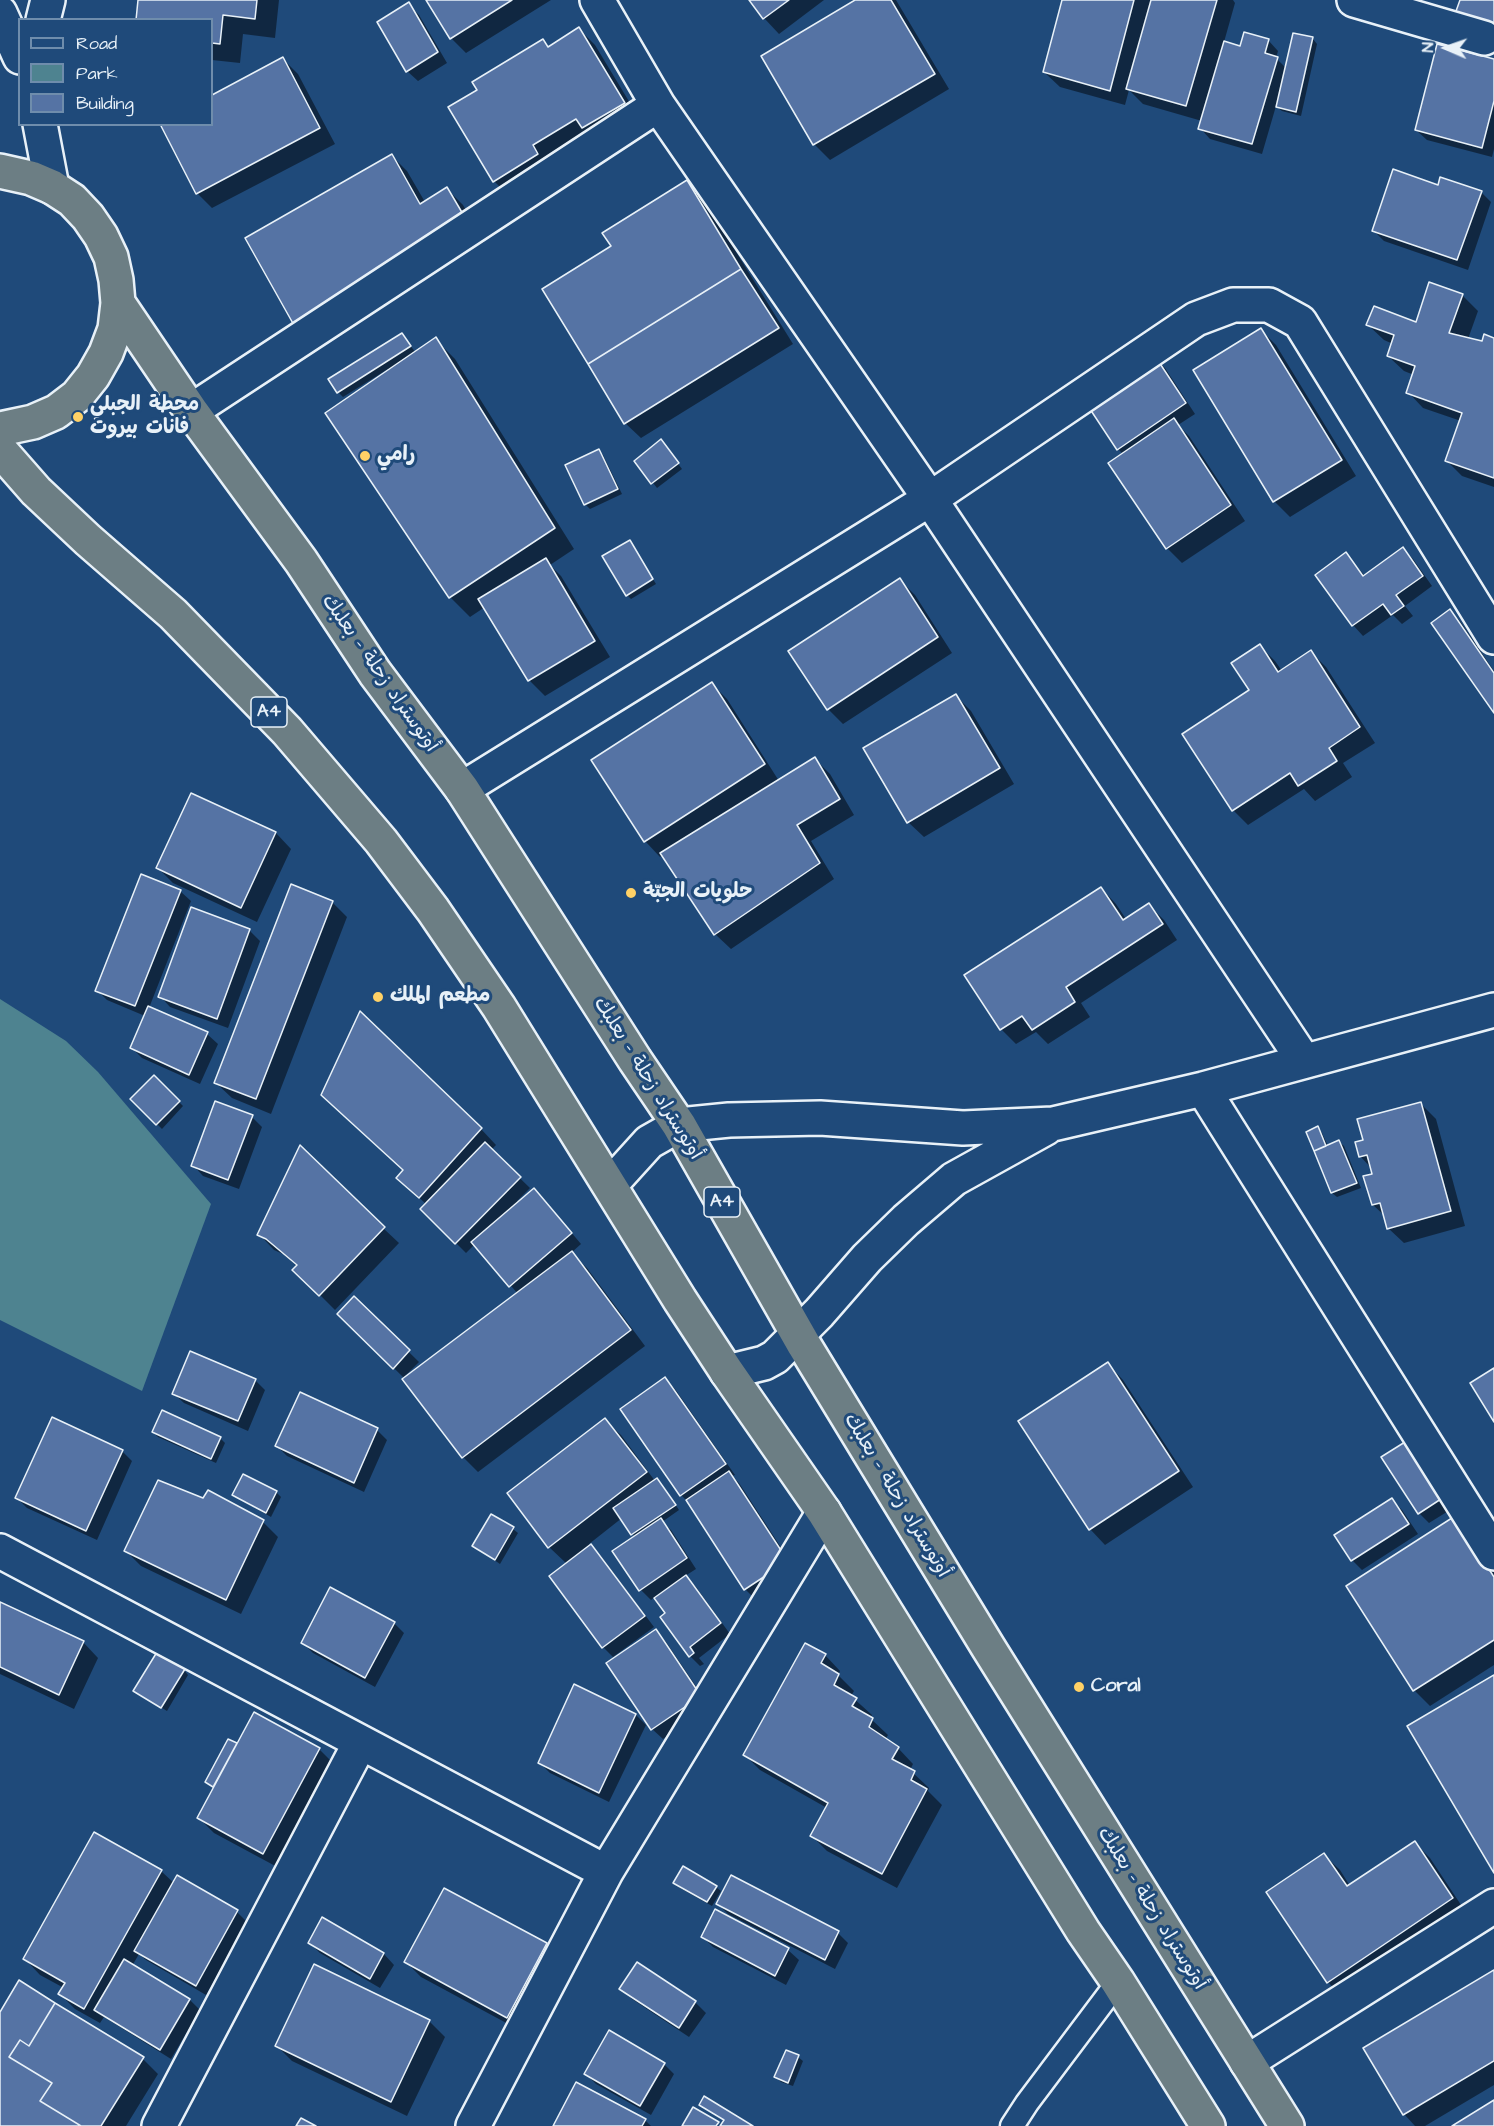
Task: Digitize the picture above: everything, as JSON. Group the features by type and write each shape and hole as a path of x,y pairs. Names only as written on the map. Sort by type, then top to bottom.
{"highway":[{"name":"A4","path":"0,171 31,178 52,187 72,200 88,217 111,257 118,303 115,329 106,353 93,376 77,396 56,411 33,422 0,429"},
{"name":"أوتوستراد زحلة - بعلبك","path":"118,303 191,411 301,561 375,673 462,789 679,1125 798,1333 988,1647 1287,2126"},
{"name":"A4","path":"0,450 36,491 173,614 287,731 381,842 433,910 499,1007 680,1300 824,1512 1083,1931 1118,1982 1208,2126"}],"street":[{"path":"44,18 48,0"},
{"path":"597,0 658,105 930,499 1304,1061"},
{"path":"1354,0 1484,38"},
{"path":"0,13 18,53"},
{"path":"191,411 658,105"},
{"path":"40,126 52,187"},
{"path":"462,789 930,499 1196,319 1233,305 1269,305 1300,322 1494,637"},
{"path":"610,1185 649,1142 679,1125 729,1120 820,1118 963,1128 1053,1124 1203,1089 1494,1010"},
{"path":"1203,1089 1494,1553"},
{"path":"727,1372 764,1363 775,1357 819,1313 867,1258 906,1220 954,1179 1053,1124"},
{"path":"473,2126 606,1872 824,1512"},
{"path":"0,1551 606,1872"},
{"path":"159,2126 360,1743"},
{"path":"1247,2062 1494,1906"}],"lane":[{"path":"1012,2126 1118,1982"}],"green space":[{"path":"0,999 66,1041 98,1072 211,1204 142,1391 0,1320"}],"building":[{"path":"138,0 257,0 255,19 223,15 220,44 213,43 213,18 136,18"},
{"path":"426,0 512,0 450,39"},
{"path":"749,0 789,0 763,19"},
{"path":"855,0 891,0 935,74 813,145 761,56"},
{"path":"1062,0 1134,0 1110,91 1043,72"},
{"path":"1151,0 1217,0 1186,106 1126,89"},
{"path":"1460,0 1494,0 1494,26 1455,14"},
{"path":"409,2 438,52 406,72 377,22"},
{"path":"579,27 625,103 582,128 576,119 533,145 538,154 493,182 448,107 477,90 472,82 543,39 548,47"},
{"path":"1244,32 1269,39 1265,53 1278,57 1252,144 1198,129 1224,41 1240,46"},
{"path":"1293,33 1313,37 1296,112 1276,107"},
{"path":"1437,44 1494,59 1494,101 1482,148 1415,130"},
{"path":"283,57 320,128 196,194 161,126 213,126 213,94"},
{"path":"392,154 420,204 447,187 470,226 295,327 245,238"},
{"path":"1393,169 1438,185 1440,177 1482,191 1457,260 1372,231"},
{"path":"687,180 741,269 588,364 542,289 611,246 602,233"},
{"path":"741,269 779,328 624,424 588,364"},
{"path":"1429,282 1463,294 1449,333 1482,341 1484,334 1494,338 1494,478 1445,461 1462,413 1406,393 1415,366 1387,356 1394,335 1366,325 1374,306 1416,322"},
{"path":"1261,328 1342,460 1273,502 1193,370"},
{"path":"402,333 411,346 337,393 328,379"},
{"path":"436,337 555,528 449,598 325,413"},
{"path":"1155,356 1186,403 1117,450 1086,403"},
{"path":"1174,418 1231,505 1166,549 1108,463"},
{"path":"661,439 679,463 651,484 634,461"},
{"path":"599,449 618,489 584,505 565,465"},
{"path":"630,540 653,579 626,596 602,556"},
{"path":"1403,547 1423,576 1396,595 1404,606 1391,615 1383,604 1352,626 1315,575 1346,552 1363,576"},
{"path":"546,558 595,641 528,681 478,599"},
{"path":"900,578 938,637 827,710 788,651"},
{"path":"1450,609 1494,673 1494,713 1431,623"},
{"path":"1260,644 1278,672 1311,650 1360,727 1329,748 1337,761 1298,786 1290,773 1232,811 1182,734 1249,690 1231,663"},
{"path":"712,682 765,764 644,842 591,760"},
{"path":"956,694 1000,768 907,823 863,748"},
{"path":"815,757 840,799 797,825 820,863 714,935 660,853"},
{"path":"191,793 276,832 241,908 156,868"},
{"path":"141,874 181,890 135,1006 95,991"},
{"path":"291,884 333,901 256,1099 214,1083"},
{"path":"1101,887 1123,920 1149,903 1163,924 1066,987 1075,1002 1032,1030 1022,1016 1000,1030 964,975"},
{"path":"191,907 250,929 217,1019 158,997"},
{"path":"148,1006 208,1032 189,1075 130,1048"},
{"path":"360,1011 482,1128 419,1198 396,1178 403,1170 321,1095"},
{"path":"154,1075 180,1101 156,1125 130,1099"},
{"path":"215,1101 253,1115 228,1180 191,1166"},
{"path":"1421,1102 1451,1211 1387,1229 1380,1203 1372,1205 1363,1176 1372,1174 1367,1155 1359,1157 1355,1142 1363,1140 1357,1119"},
{"path":"1318,1126 1326,1146 1314,1151 1306,1132"},
{"path":"1339,1140 1357,1183 1331,1193 1314,1151"},
{"path":"485,1142 521,1177 455,1244 420,1209"},
{"path":"300,1145 385,1227 319,1296 292,1270 297,1265 266,1239 257,1235"},
{"path":"534,1188 572,1233 509,1287 471,1242"},
{"path":"572,1251 631,1330 462,1458 402,1379"},
{"path":"354,1296 410,1350 393,1369 337,1314"},
{"path":"190,1351 256,1379 238,1421 172,1394"},
{"path":"1108,1362 1179,1471 1089,1530 1018,1421"},
{"path":"1494,1368 1494,1422 1470,1383"},
{"path":"665,1377 726,1464 680,1496 620,1409"},
{"path":"300,1392 378,1428 354,1483 275,1446"},
{"path":"162,1410 221,1437 211,1459 152,1432"},
{"path":"52,1417 123,1450 86,1531 15,1498"},
{"path":"605,1418 647,1472 548,1548 507,1493"},
{"path":"1405,1442 1441,1499 1418,1514 1381,1457"},
{"path":"729,1471 788,1561 744,1590 686,1500"},
{"path":"243,1474 277,1491 266,1513 232,1495"},
{"path":"657,1478 676,1505 631,1535 613,1508"},
{"path":"158,1480 203,1498 208,1490 264,1520 226,1600 124,1551"},
{"path":"1392,1498 1409,1524 1351,1561 1334,1535"},
{"path":"491,1514 514,1527 495,1560 472,1546"},
{"path":"1455,1516 1494,1577 1494,1640 1413,1691 1346,1586"},
{"path":"661,1518 687,1558 639,1591 612,1551"},
{"path":"591,1544 645,1616 602,1648 549,1576"},
{"path":"686,1575 721,1623 690,1647 694,1653 689,1657 660,1617 665,1613 654,1598"},
{"path":"330,1587 395,1622 365,1678 301,1643"},
{"path":"0,1602 84,1641 59,1695 0,1667"},
{"path":"656,1629 701,1696 651,1730 606,1663"},
{"path":"805,1643 826,1654 821,1663 839,1674 834,1685 857,1698 852,1706 873,1718 869,1727 899,1747 892,1759 915,1771 911,1780 927,1789 882,1874 810,1836 828,1803 743,1755"},
{"path":"157,1652 185,1669 161,1708 133,1691"},
{"path":"1494,1675 1494,1873 1407,1726"},
{"path":"574,1684 636,1714 599,1793 538,1763"},
{"path":"254,1712 320,1748 263,1854 197,1818"},
{"path":"228,1739 237,1743 213,1787 205,1782"},
{"path":"94,1832 162,1870 84,2009 58,1994 65,1983 23,1959"},
{"path":"1415,1841 1453,1898 1327,1983 1266,1892 1324,1853 1347,1886"},
{"path":"683,1866 717,1886 707,1902 673,1883"},
{"path":"177,1875 238,1910 196,1986 134,1951"},
{"path":"731,1875 839,1931 825,1960 716,1904"},
{"path":"444,1888 547,1943 507,2018 404,1962"},
{"path":"715,1909 789,1948 775,1976 701,1937"},
{"path":"322,1917 384,1953 370,1979 308,1943"},
{"path":"124,1959 190,1999 160,2050 94,2010"},
{"path":"637,1962 696,2001 679,2028 619,1989"},
{"path":"314,1964 430,2020 391,2102 275,2046"},
{"path":"1494,1970 1494,2061 1403,2115 1363,2048"},
{"path":"19,1980 55,2003 29,2046 20,2040 9,2057 52,2083 40,2101 81,2126 0,2126 0,2012"},
{"path":"55,2003 144,2057 101,2126 81,2126 40,2101 52,2083 9,2057 20,2040 29,2046"},
{"path":"609,2030 665,2063 640,2106 584,2074"},
{"path":"786,2050 799,2055 788,2083 774,2077"},
{"path":"576,2082 646,2119 642,2126 553,2126"},
{"path":"704,2096 753,2126 720,2126 724,2120 699,2105"},
{"path":"1494,2100 1494,2126 1452,2126"},
{"path":"693,2107 719,2122 716,2126 682,2126"},
{"path":"301,2118 316,2126 296,2126"}],"place":[{"name":"محطة الجبلي فانات بيروت","path":"78,417"},
{"name":"رامي","path":"365,456"},
{"name":"حلويات الجبّة","path":"631,893"},
{"name":"مطعم الملك","path":"378,997"},
{"name":"Coral","path":"1079,1687"}]}
